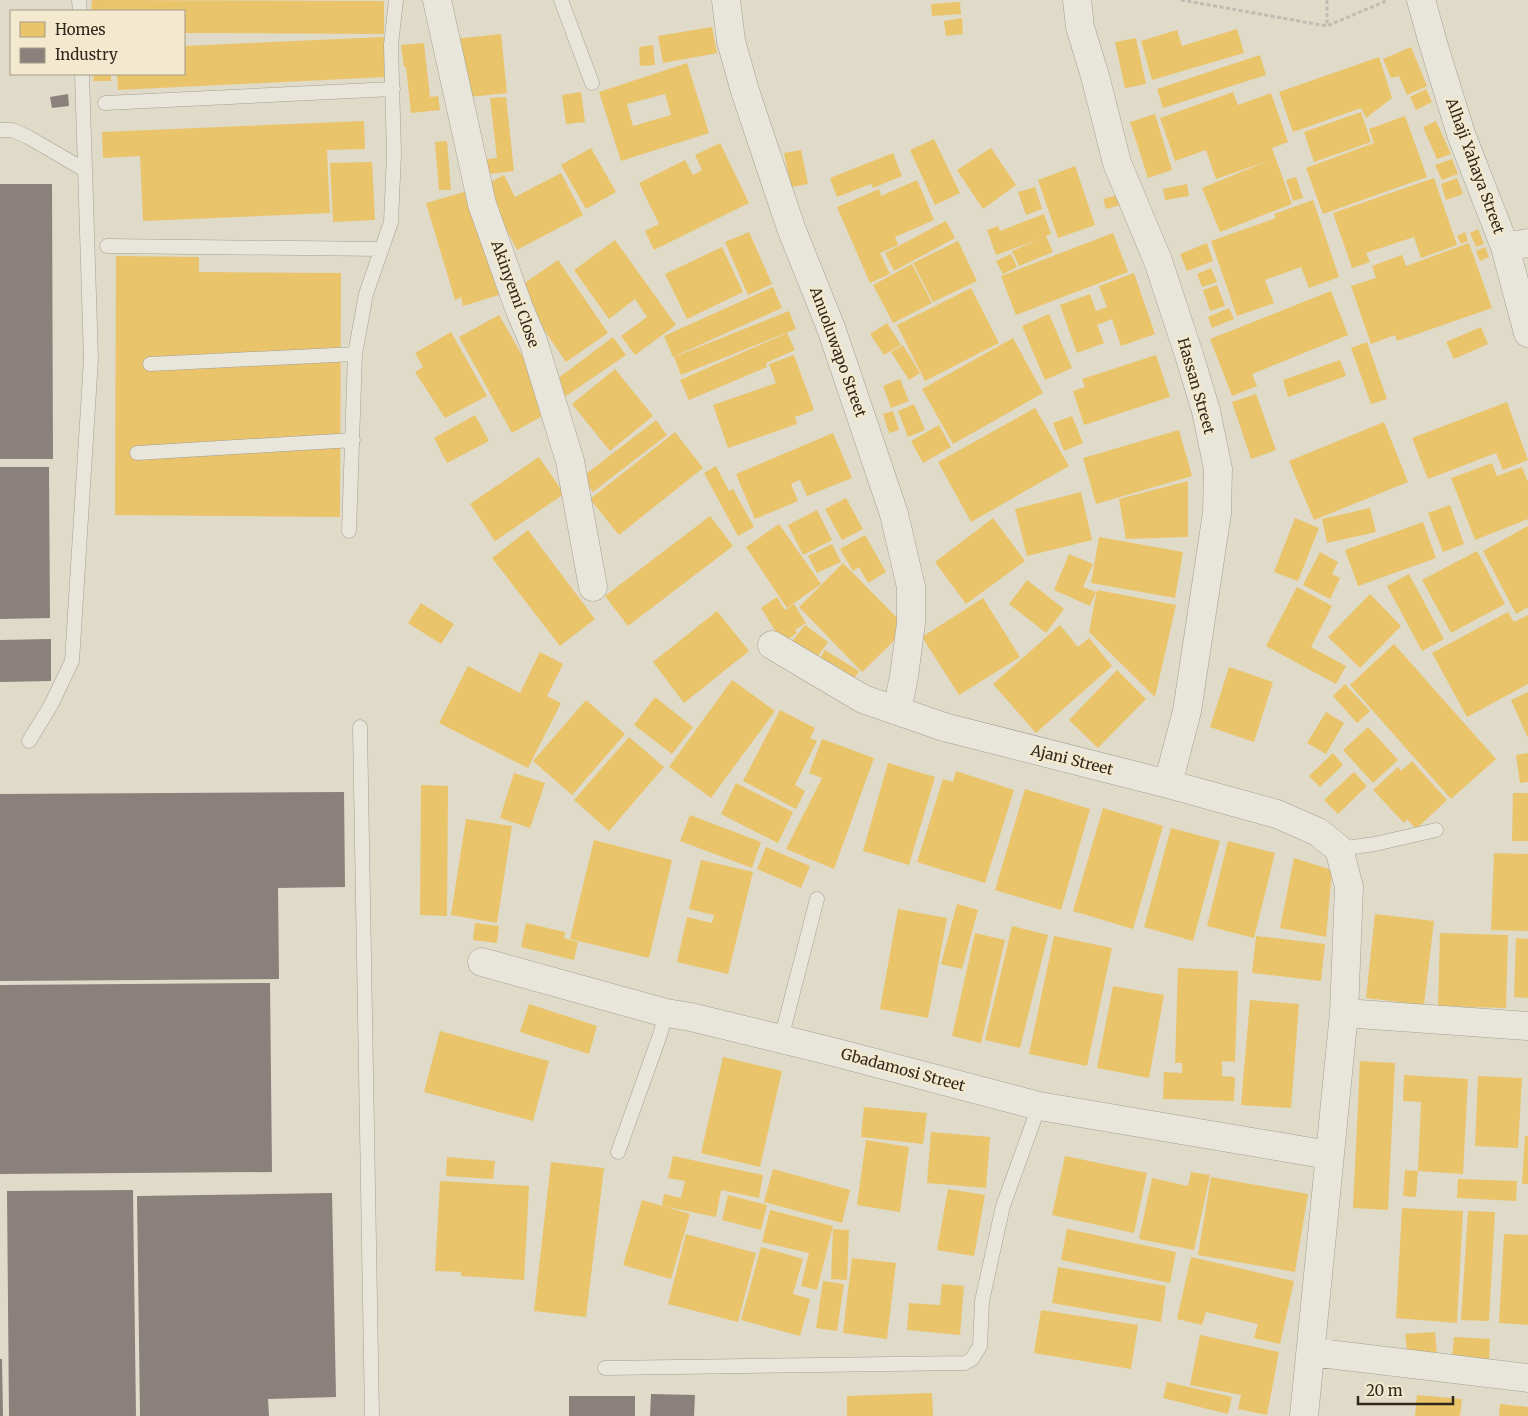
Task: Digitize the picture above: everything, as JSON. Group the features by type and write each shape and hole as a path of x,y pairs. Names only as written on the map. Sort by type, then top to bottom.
{"street":[{"name":"Akinyemi Close","path":"437,0 482,204 519,308 533,341 570,461 593,587"},
{"name":"Anuoluwapo Street","path":"726,0 731,41 746,91 791,228 831,328 894,514 911,587 911,623 904,676 897,710"},
{"name":"Hassan Street","path":"1077,0 1080,27 1095,76 1117,162 1158,261 1190,358 1206,411 1218,469 1217,513 1187,711 1168,784"},
{"name":"Alhaji Yahaya Street","path":"1421,0 1461,134 1517,245 1528,332"},
{"name":"Ajani Street","path":"772,645 863,699 944,727 1277,814 1318,832 1339,850"},
{"path":"1304,1416 1312,1352 1329,1155 1344,1013 1349,887 1339,850"},
{"name":"Gbadamosi Street","path":"482,962 666,1013 691,1017 781,1039 1039,1106 1329,1155"},
{"path":"1344,1013 1528,1026"},
{"path":"1312,1352 1528,1378"}],"lane":[{"path":"349,531 355,354 366,294 391,222 394,154 391,46 396,0"},
{"path":"561,0 592,83"},
{"path":"29,741 51,705 72,661 91,359 82,75"},
{"path":"105,103 393,89"},
{"path":"0,130 12,130 28,137 85,170"},
{"path":"107,246 382,249"},
{"path":"150,364 355,354"},
{"path":"137,453 352,440"},
{"path":"360,727 372,1416"},
{"path":"1339,850 1376,844 1436,830"},
{"path":"781,1039 817,899"},
{"path":"618,1152 660,1035 666,1013"},
{"path":"605,1368 965,1363 972,1359 980,1346 982,1301 1003,1206 1039,1106"}],"path":[{"path":"1181,0 1327,26 1388,0"},
{"path":"1327,0 1327,26"}],"building: Homes":[{"path":"92,0 384,1 384,34 185,33 185,10 91,10"},
{"path":"960,2 961,14 932,16 931,4"},
{"path":"962,18 963,34 946,36 944,21"},
{"path":"712,27 717,53 663,63 658,36"},
{"path":"1237,29 1244,53 1152,80 1141,41 1177,30 1182,46"},
{"path":"501,34 507,93 460,98 454,39"},
{"path":"384,37 386,77 118,90 117,75 185,75 185,46"},
{"path":"1136,38 1146,84 1125,88 1115,42"},
{"path":"424,43 430,97 438,96 440,110 411,113 406,67 404,67 401,45"},
{"path":"653,45 655,65 640,66 639,47"},
{"path":"1411,47 1427,86 1407,95 1399,76 1391,78 1383,59"},
{"path":"1260,55 1266,75 1163,108 1157,89"},
{"path":"1379,57 1392,98 1366,118 1361,108 1293,132 1279,92"},
{"path":"687,63 709,133 621,161 599,92","holes":["665,94 671,115 633,126 627,104"]},
{"path":"94,75 111,75 111,81 93,81"},
{"path":"1426,89 1432,102 1416,110 1410,97"},
{"path":"581,92 585,122 566,124 562,95"},
{"path":"1233,92 1238,105 1271,93 1288,142 1272,148 1292,204 1220,232 1202,188 1268,161 1216,179 1206,150 1175,161 1160,118"},
{"path":"506,97 514,171 481,175 480,160 497,158 490,98"},
{"path":"1361,112 1371,142 1314,162 1304,132"},
{"path":"1155,114 1172,170 1148,178 1130,122"},
{"path":"1405,116 1427,177 1323,214 1306,168 1374,143 1369,129"},
{"path":"364,121 365,149 327,150 330,213 143,221 140,156 103,158 102,132"},
{"path":"1436,121 1451,154 1437,159 1423,127"},
{"path":"934,139 960,193 935,205 910,150"},
{"path":"447,141 451,190 439,190 435,142"},
{"path":"720,143 749,203 654,250 645,231 659,224 639,183 685,160 693,175 702,170 695,155"},
{"path":"591,148 616,192 586,209 561,165"},
{"path":"991,148 1016,185 983,209 957,170"},
{"path":"801,150 808,184 791,187 784,153"},
{"path":"893,153 902,176 873,188 871,184 837,197 830,178"},
{"path":"1452,159 1458,174 1442,180 1435,165"},
{"path":"372,162 375,220 333,222 330,163"},
{"path":"1075,166 1095,225 1058,238 1038,180"},
{"path":"561,173 583,215 517,250 484,186 504,175 515,197"},
{"path":"1296,177 1303,198 1293,201 1286,180"},
{"path":"1434,178 1457,245 1421,258 1414,237 1366,253 1370,262 1352,268 1333,213"},
{"path":"1457,178 1463,194 1446,200 1441,184"},
{"path":"917,180 934,220 895,237 898,245 880,253 890,274 870,283 837,207 879,189 881,196"},
{"path":"1187,184 1189,196 1165,200 1163,189"},
{"path":"1035,187 1042,209 1026,215 1018,192"},
{"path":"471,190 502,294 463,306 461,297 455,300 426,203"},
{"path":"1121,194 1124,204 1106,209 1103,199"},
{"path":"1313,200 1339,277 1309,288 1301,267 1265,280 1274,303 1237,316 1211,241 1276,218 1274,214"},
{"path":"1044,214 1051,234 1046,236 1053,252 1019,266 1012,251 1040,239 996,255 987,230 998,226 1000,231"},
{"path":"946,221 955,238 894,271 885,253"},
{"path":"1478,229 1484,244 1476,247 1470,233"},
{"path":"749,232 772,284 748,295 725,242"},
{"path":"1465,232 1468,241 1461,244 1457,236"},
{"path":"1113,233 1128,272 1016,315 1001,276"},
{"path":"615,240 676,325 635,355 621,336 647,317 635,299 609,319 574,270"},
{"path":"958,241 977,281 933,302 913,263"},
{"path":"1207,243 1213,261 1187,271 1180,254"},
{"path":"1469,243 1492,308 1397,341 1395,335 1371,344 1351,286 1376,278 1372,266 1402,255 1406,266"},
{"path":"722,247 743,292 687,319 665,274"},
{"path":"1485,247 1489,257 1480,261 1476,251"},
{"path":"1011,254 1017,267 1003,274 996,261"},
{"path":"116,256 199,257 199,272 341,273 340,517 115,515"},
{"path":"558,260 608,333 566,362 516,289"},
{"path":"912,264 932,303 893,323 873,285"},
{"path":"1211,268 1217,282 1202,287 1197,274"},
{"path":"1134,273 1155,334 1121,346 1112,319 1097,325 1104,343 1077,353 1060,305 1090,294 1096,311 1107,307 1099,286"},
{"path":"1217,285 1225,306 1210,311 1203,290"},
{"path":"773,287 782,308 673,357 664,336"},
{"path":"971,288 999,343 925,381 897,325"},
{"path":"1331,291 1348,335 1252,374 1257,386 1232,396 1210,339"},
{"path":"1229,308 1234,319 1212,328 1208,317"},
{"path":"789,311 796,329 681,375 674,357"},
{"path":"1049,314 1072,368 1045,380 1022,326"},
{"path":"499,315 553,410 512,433 459,337"},
{"path":"887,323 901,345 884,355 870,334"},
{"path":"1481,327 1488,344 1454,359 1446,342"},
{"path":"451,332 487,396 445,418 415,372 423,367 415,353"},
{"path":"787,333 795,350 766,363 767,367 689,400 680,380"},
{"path":"613,337 626,355 560,400 553,382"},
{"path":"1013,338 1043,393 953,444 922,389"},
{"path":"1367,342 1387,399 1371,404 1351,348"},
{"path":"903,345 920,373 909,380 891,352"},
{"path":"794,355 814,410 795,417 797,424 728,448 713,405 776,383 769,364"},
{"path":"1156,355 1170,397 1084,425 1073,391 1085,387 1082,379"},
{"path":"1340,360 1346,376 1288,397 1283,380"},
{"path":"615,369 653,416 610,451 572,404"},
{"path":"900,379 909,401 891,408 883,386"},
{"path":"1256,394 1276,450 1251,459 1232,402"},
{"path":"1507,402 1528,460 1503,470 1496,453 1428,479 1412,438"},
{"path":"914,404 925,430 908,437 898,411"},
{"path":"1035,408 1069,466 971,522 938,462"},
{"path":"893,411 899,430 889,433 883,414"},
{"path":"475,415 489,441 447,463 434,438"},
{"path":"1072,416 1083,443 1064,451 1053,423"},
{"path":"656,420 667,435 593,492 582,477"},
{"path":"1384,422 1408,482 1314,520 1289,461"},
{"path":"939,425 951,447 923,463 911,441"},
{"path":"1179,430 1192,476 1096,504 1083,458"},
{"path":"675,432 703,468 619,535 590,499"},
{"path":"833,433 852,478 807,496 800,480 791,484 798,501 755,519 736,474"},
{"path":"539,457 564,494 495,541 470,504"},
{"path":"1492,463 1497,476 1522,467 1528,482 1528,519 1475,540 1451,478"},
{"path":"716,466 729,491 733,489 754,527 738,536 704,473"},
{"path":"1188,481 1188,537 1126,539 1119,499"},
{"path":"1081,492 1092,540 1027,556 1015,509"},
{"path":"846,498 863,529 842,540 825,509"},
{"path":"1450,505 1464,544 1443,552 1428,513"},
{"path":"1370,508 1376,532 1327,543 1322,519"},
{"path":"817,510 832,540 803,555 788,525"},
{"path":"710,516 733,546 628,626 605,596"},
{"path":"993,518 1025,561 966,604 935,562"},
{"path":"1295,518 1319,528 1298,581 1274,572"},
{"path":"1423,522 1436,558 1358,586 1345,550"},
{"path":"779,524 821,584 787,608 746,547"},
{"path":"1528,526 1528,607 1516,614 1483,551"},
{"path":"528,530 595,619 560,646 492,558"},
{"path":"865,535 886,572 868,583 859,567 853,571 840,549"},
{"path":"1099,537 1183,552 1175,598 1091,583"},
{"path":"832,544 841,562 817,573 808,556"},
{"path":"1477,551 1505,604 1451,633 1422,580"},
{"path":"1320,552 1338,562 1332,574 1340,578 1330,599 1303,585"},
{"path":"1069,554 1093,564 1083,587 1096,592 1090,606 1054,590"},
{"path":"843,563 907,628 862,672 799,607"},
{"path":"1409,574 1444,639 1422,651 1387,586"},
{"path":"1027,580 1064,609 1046,633 1009,604"},
{"path":"1297,587 1332,606 1311,647 1346,666 1336,684 1266,646"},
{"path":"1097,590 1176,605 1155,697 1089,632"},
{"path":"1370,594 1401,626 1360,668 1328,637"},
{"path":"777,597 785,610 794,604 806,623 795,630 797,633 783,643 761,608"},
{"path":"983,598 1020,657 959,695 922,637"},
{"path":"421,603 454,624 441,644 408,623"},
{"path":"717,611 749,651 684,703 653,662"},
{"path":"1508,612 1514,622 1528,615 1528,684 1467,717 1432,653"},
{"path":"805,625 828,642 814,662 790,644"},
{"path":"1060,625 1078,647 1089,638 1112,666 1036,733 993,684"},
{"path":"1394,644 1496,759 1451,799 1350,685"},
{"path":"825,650 859,671 849,686 816,665"},
{"path":"540,652 563,664 547,696 561,703 528,768 439,723 468,666 520,693"},
{"path":"1229,667 1273,682 1254,742 1210,727"},
{"path":"1117,670 1146,699 1098,748 1069,720"},
{"path":"732,680 775,711 711,798 669,767"},
{"path":"1345,684 1370,711 1357,723 1333,696"},
{"path":"1528,692 1528,738 1511,700"},
{"path":"655,697 693,727 672,754 634,725"},
{"path":"586,700 625,734 572,795 533,761"},
{"path":"780,710 815,728 810,738 817,741 795,785 805,791 796,809 743,781"},
{"path":"1326,712 1344,723 1326,754 1307,743"},
{"path":"1368,727 1398,760 1373,783 1343,750"},
{"path":"629,737 664,767 609,831 574,800"},
{"path":"822,739 874,758 834,869 786,849 822,778 809,773"},
{"path":"1333,753 1343,765 1320,787 1309,776"},
{"path":"1528,753 1528,782 1520,783 1516,755"},
{"path":"1412,761 1447,800 1416,829 1407,819 1404,823 1373,790 1398,767 1401,771"},
{"path":"888,763 935,777 909,865 863,851"},
{"path":"956,771 1014,790 985,883 917,862 943,779 953,782"},
{"path":"1354,772 1367,786 1338,814 1324,800"},
{"path":"514,773 545,783 530,828 500,818"},
{"path":"736,783 793,812 778,843 721,814"},
{"path":"421,785 448,786 447,916 420,915"},
{"path":"1025,789 1090,809 1061,910 995,890"},
{"path":"1513,793 1528,793 1528,841 1512,841"},
{"path":"1103,808 1163,826 1133,929 1073,911"},
{"path":"690,815 761,842 752,868 680,841"},
{"path":"466,819 512,826 497,923 451,915"},
{"path":"1171,828 1220,841 1193,941 1144,927"},
{"path":"594,840 672,860 649,958 570,939"},
{"path":"1228,841 1275,853 1254,938 1207,926"},
{"path":"766,847 810,866 801,888 757,869"},
{"path":"1494,853 1528,854 1528,931 1491,930"},
{"path":"1294,858 1332,870 1326,937 1280,928"},
{"path":"701,860 753,872 728,974 677,962 687,917 712,923 714,915 689,909"},
{"path":"957,904 978,910 962,969 941,964"},
{"path":"898,909 947,918 928,1018 880,1009"},
{"path":"1375,914 1434,921 1424,1005 1366,998"},
{"path":"475,923 499,926 497,943 473,940"},
{"path":"526,923 565,932 564,938 578,942 574,960 521,947"},
{"path":"1012,926 1048,935 1020,1048 985,1040"},
{"path":"975,933 1005,940 981,1043 952,1036"},
{"path":"1440,933 1508,935 1506,1008 1438,1006"},
{"path":"1054,936 1112,948 1087,1066 1029,1054"},
{"path":"1256,936 1325,944 1321,981 1252,973"},
{"path":"1516,938 1528,939 1528,998 1514,997"},
{"path":"1178,968 1238,971 1235,1062 1222,1061 1222,1076 1235,1077 1234,1101 1163,1099 1164,1072 1182,1073 1182,1063 1175,1063"},
{"path":"1113,986 1164,995 1149,1078 1097,1068"},
{"path":"1250,1000 1299,1004 1291,1108 1241,1105"},
{"path":"529,1004 597,1026 589,1054 520,1032"},
{"path":"440,1031 549,1061 533,1121 424,1092"},
{"path":"723,1057 782,1071 760,1167 701,1153"},
{"path":"1360,1061 1395,1063 1388,1210 1353,1208"},
{"path":"1404,1075 1468,1079 1463,1174 1418,1171 1421,1102 1403,1101"},
{"path":"1478,1076 1522,1078 1518,1148 1475,1146"},
{"path":"864,1107 927,1113 923,1144 861,1137"},
{"path":"931,1132 990,1137 986,1188 927,1183"},
{"path":"1525,1136 1528,1136 1528,1184 1522,1184"},
{"path":"866,1140 909,1147 900,1212 857,1205"},
{"path":"673,1156 763,1175 759,1198 721,1190 716,1217 662,1206 664,1194 681,1198 685,1181 668,1178"},
{"path":"1065,1156 1147,1173 1134,1233 1052,1215"},
{"path":"447,1157 495,1161 493,1179 446,1176"},
{"path":"551,1162 604,1168 586,1317 534,1311"},
{"path":"773,1169 850,1190 842,1223 764,1202"},
{"path":"1405,1170 1418,1171 1416,1197 1403,1196"},
{"path":"1191,1172 1210,1175 1194,1250 1139,1239 1152,1178 1188,1186"},
{"path":"1211,1177 1308,1194 1295,1272 1198,1255"},
{"path":"1458,1179 1517,1181 1516,1201 1457,1198"},
{"path":"440,1181 529,1186 524,1280 461,1276 461,1272 435,1271"},
{"path":"948,1189 985,1195 974,1256 937,1250"},
{"path":"728,1195 767,1205 761,1230 722,1220"},
{"path":"642,1200 690,1214 671,1279 623,1265"},
{"path":"1402,1208 1463,1211 1457,1323 1396,1318"},
{"path":"770,1210 833,1226 817,1290 801,1286 809,1253 762,1242"},
{"path":"1468,1211 1495,1212 1489,1321 1461,1320"},
{"path":"833,1229 849,1230 847,1280 831,1279"},
{"path":"1067,1229 1176,1252 1170,1283 1061,1260"},
{"path":"686,1234 756,1253 738,1322 668,1304"},
{"path":"1504,1234 1528,1235 1528,1325 1499,1323"},
{"path":"761,1247 803,1259 793,1294 810,1299 800,1336 741,1320"},
{"path":"1191,1257 1294,1281 1280,1344 1254,1338 1258,1324 1206,1312 1202,1325 1177,1319"},
{"path":"852,1258 896,1263 887,1339 843,1333"},
{"path":"1058,1267 1166,1286 1161,1322 1052,1303"},
{"path":"823,1281 844,1284 837,1331 816,1328"},
{"path":"942,1284 964,1286 960,1335 907,1330 909,1303 940,1305"},
{"path":"1041,1310 1138,1325 1131,1369 1034,1353"},
{"path":"1435,1332 1437,1355 1408,1358 1405,1334"},
{"path":"1200,1335 1279,1352 1267,1415 1238,1409 1241,1395 1190,1385"},
{"path":"1454,1337 1490,1339 1489,1361 1452,1358"},
{"path":"1167,1382 1232,1397 1228,1414 1163,1398"},
{"path":"932,1393 933,1416 847,1416 847,1396"},
{"path":"1417,1395 1462,1399 1460,1416 1415,1416"},
{"path":"1500,1404 1528,1407 1528,1416 1499,1416"}],"building: Industry":[{"path":"68,94 69,106 52,108 50,97"},
{"path":"0,184 52,184 53,459 0,459"},
{"path":"0,467 49,467 50,618 0,619"},
{"path":"51,639 51,681 0,682 0,640"},
{"path":"344,792 345,887 278,888 279,979 0,981 0,794"},
{"path":"270,983 272,1172 0,1174 0,985"},
{"path":"133,1190 136,1416 9,1416 7,1191"},
{"path":"332,1193 336,1397 268,1399 269,1416 140,1416 137,1196"},
{"path":"0,1359 2,1359 3,1416 0,1416"},
{"path":"651,1394 695,1395 694,1416 650,1416"},
{"path":"569,1396 635,1396 635,1416 569,1416"}]}
